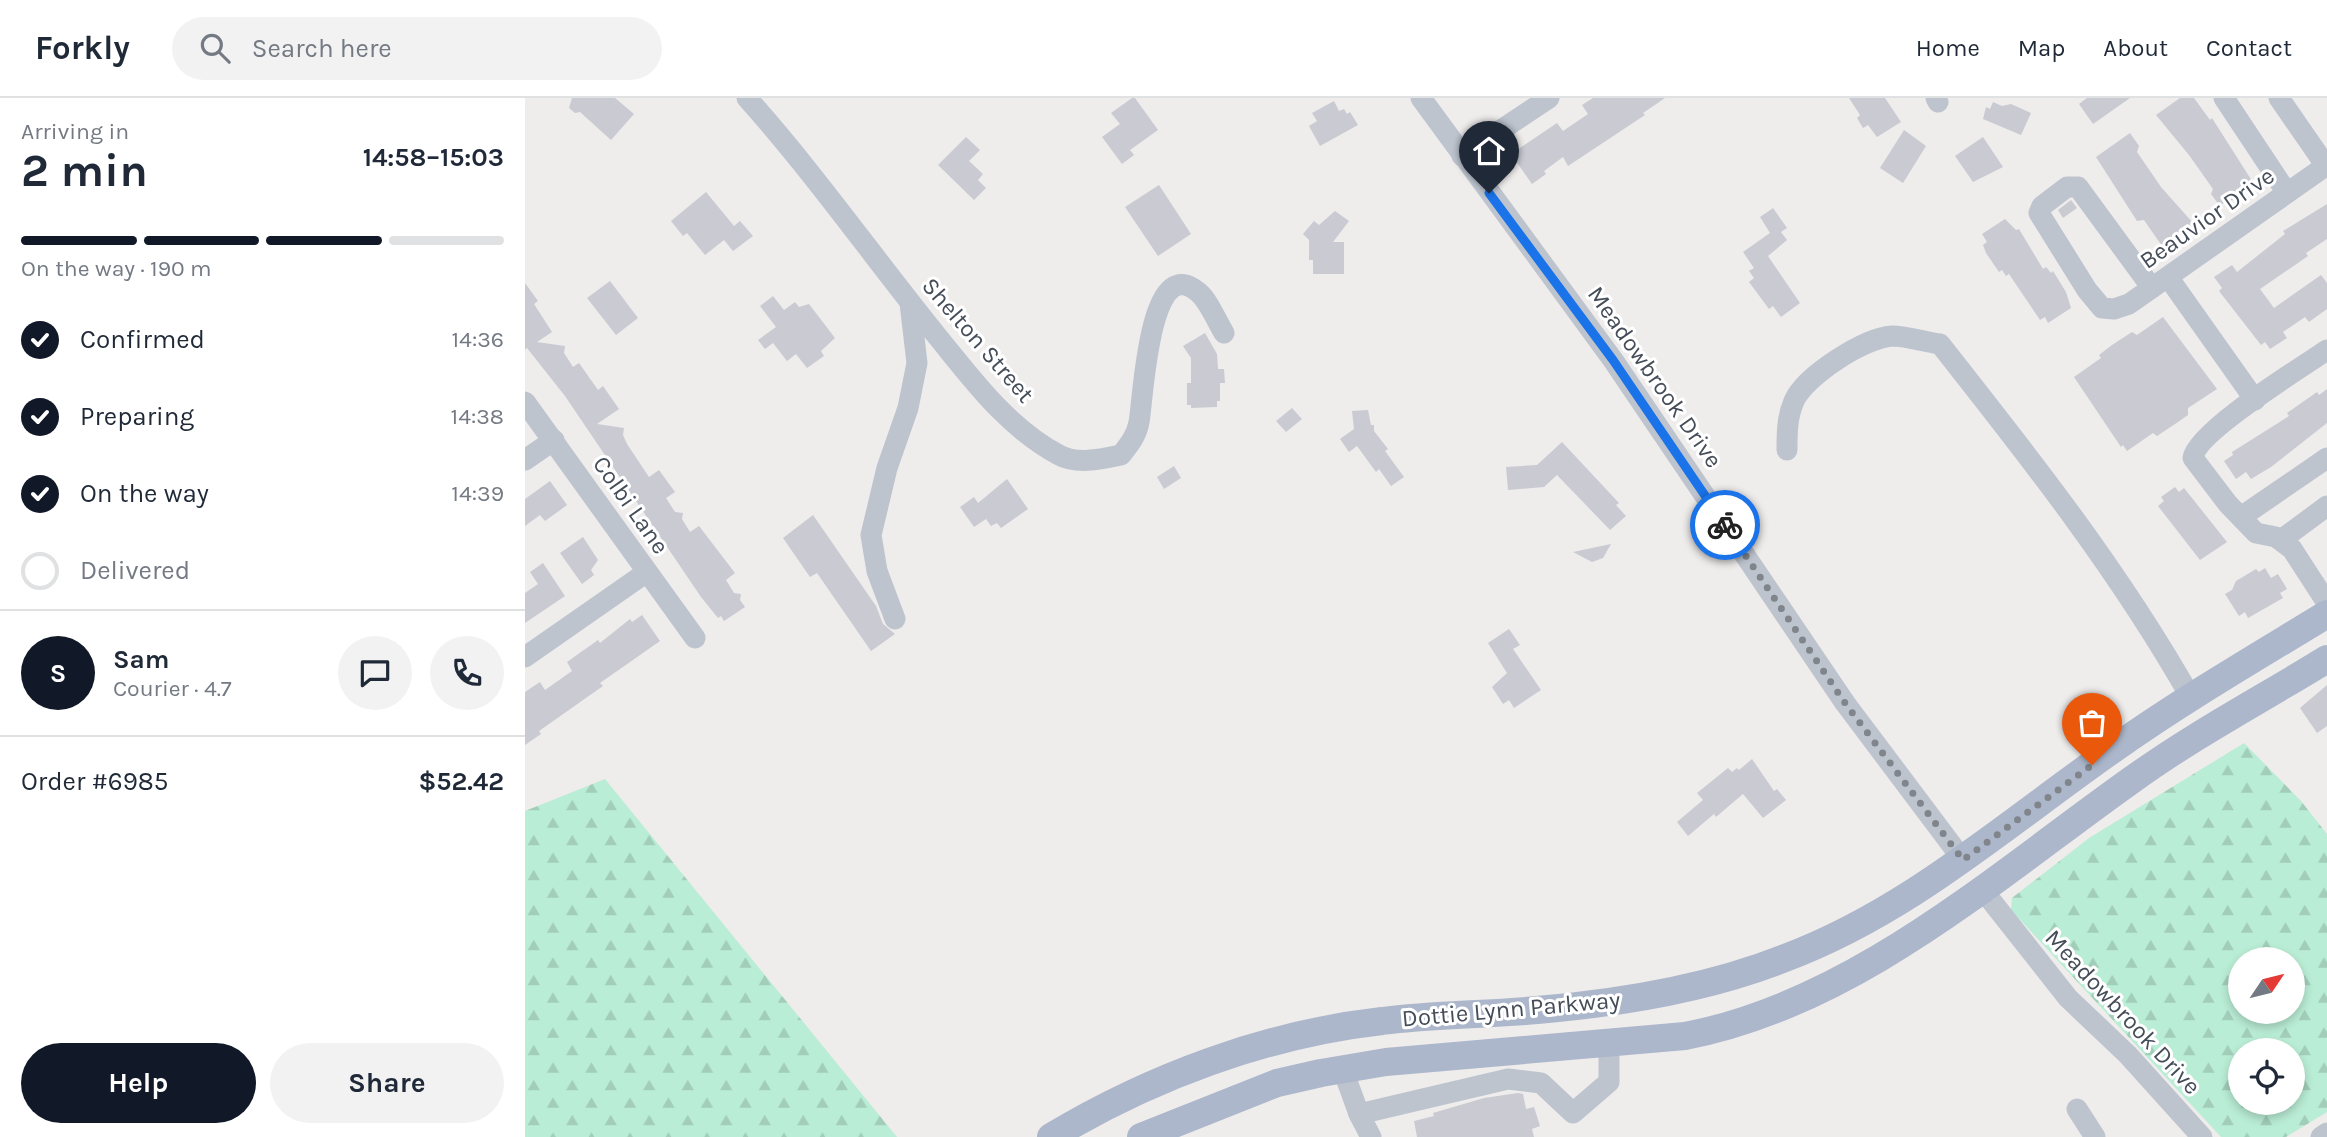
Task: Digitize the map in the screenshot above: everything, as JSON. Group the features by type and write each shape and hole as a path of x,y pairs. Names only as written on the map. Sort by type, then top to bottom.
{"main road":[{"name":"Dottie Lynn Parkway","path":"1051,1137 1090,1114 1179,1073 1308,1033 1416,1017 1605,1003 1674,991 1785,959 1851,928 1963,860 2113,749 2327,614"},
{"name":"Dottie Lynn Parkway","path":"1141,1137 1277,1083 1386,1062 1685,1036 1729,1028 1837,981 1873,961 2057,837 2134,778 2327,659"},
{"path":"2191,698 2214,728"},
{"path":"1873,961 1889,940 1954,895 1963,860"}],"street":[{"name":"Shelton Street","path":"747,98 795,152 910,303 1002,414 1061,457 1091,461 1121,455 1132,441 1139,422 1145,358 1152,328 1166,294 1178,286 1191,286 1201,293 1224,333"},
{"name":"Meadowbrook Drive","path":"1421,98 1613,360 1845,703 1963,860"},
{"path":"1462,156 1549,98"},
{"path":"2224,98 2287,193"},
{"path":"2279,98 2326,165"},
{"name":"Beauvior Drive","path":"2160,282 2081,191 2072,186 2067,187 2042,206 2039,212 2087,289 2102,307 2115,309 2160,282 2326,165"},
{"path":"2160,282 2255,400"},
{"path":"895,618 877,571 871,535 887,468 908,408 917,363 910,303"},
{"path":"1787,450 1787,422 1794,399 1808,382 1839,357 1891,336 1940,344 2044,475 2158,640 2191,698"},
{"path":"2327,350 2255,400 2202,440 2193,451 2193,458 2256,533 2281,540 2292,549 2327,603"},
{"name":"Colbi Lane","path":"525,401 695,638"},
{"path":"525,460 554,440"},
{"path":"2241,517 2327,458"},
{"path":"2281,540 2327,506"},
{"path":"525,657 647,572"},
{"name":"Meadowbrook Drive","path":"1982,889 2068,998 2128,1055 2202,1137"},
{"path":"1359,1114 1508,1079 1541,1083 1573,1113 1609,1082 1609,1043"},
{"path":"1343,1070 1359,1114 1371,1137"},
{"path":"2077,1109 2095,1137"},
{"path":"2321,1137 2327,1133"}],"green space":[{"path":"2244,743 2301,801 2327,834 2327,1112 2286,1137 2221,1137 2011,910 2012,898 2089,838"},
{"path":"605,779 897,1137 525,1137 525,811"}],"building":[{"path":"572,98 615,98 634,114 611,140 580,112 575,113 569,108"},
{"path":"1135,98 1158,130 1130,150 1134,155 1122,164 1102,137 1120,124 1111,113"},
{"path":"1593,98 1665,98 1643,113 1645,115 1568,166 1563,157 1532,184 1511,154 1557,123 1563,131 1588,114 1582,105"},
{"path":"1849,98 1885,98 1901,122 1877,137 1868,125 1863,128 1857,118 1860,115"},
{"path":"2087,98 2130,98 2093,124 2079,104"},
{"path":"2180,98 2194,98 2210,120 2212,118 2252,181 2245,186 2247,189 2228,203 2227,200 2220,206 2211,194 2213,189 2156,115"},
{"path":"1334,101 1339,111 1344,109 1347,114 1350,112 1358,125 1320,146 1309,126 1317,121 1312,113"},
{"path":"1993,102 2002,106 2011,104 2031,113 2021,135 1983,119 1986,107 1990,109"},
{"path":"1904,130 1926,146 1903,183 1880,168"},
{"path":"2130,133 2139,146 2137,152 2161,187 2193,223 2185,228 2187,231 2162,246 2144,220 2137,221 2096,157"},
{"path":"966,137 980,150 969,161 983,174 978,180 986,188 974,200 938,165"},
{"path":"1983,137 2003,167 1973,182 1955,156"},
{"path":"1159,185 1191,234 1158,256 1125,207"},
{"path":"706,192 734,226 740,221 753,236 733,251 724,240 705,255 687,233 683,236 671,221"},
{"path":"2071,200 2077,208 2063,218 2058,210"},
{"path":"2327,204 2327,239 2306,253 2308,256 2260,289 2274,308 2321,275 2327,283 2327,309 2309,322 2305,317 2283,332 2287,338 2270,349 2265,342 2261,345 2219,291 2222,288 2214,277 2232,265 2237,272 2285,234 2283,231"},
{"path":"1773,208 1787,228 1781,232 1787,240 1768,256 1800,303 1781,317 1773,306 1769,309 1749,282 1754,278 1749,271 1754,268 1743,252 1770,233 1760,217"},
{"path":"1335,211 1349,221 1333,242 1344,242 1344,274 1313,274 1313,260 1309,260 1309,240 1303,234 1314,221 1319,225"},
{"path":"2005,219 2016,230 2019,229 2043,269 2046,267 2051,273 2053,271 2066,292 2071,308 2048,323 2045,317 2040,320 2009,274 2006,276 2002,270 1999,272 1986,253 1983,245 1987,242 1982,234"},
{"path":"610,281 638,318 616,335 587,298"},
{"path":"525,283 538,301 534,304 552,332 537,342 565,346 564,353 573,367 579,363 598,390 603,386 619,409 597,424 624,428 623,435 627,444 649,477 659,470 675,492 666,498 675,512 683,513 682,519 690,532 699,526 735,573 726,580 734,593 741,594 740,600 745,607 724,621 721,616 718,618 701,597 565,396 527,348 525,350"},
{"path":"773,296 784,310 795,302 799,307 809,304 835,338 821,351 824,356 807,368 796,354 787,361 773,343 765,349 758,340 776,327 760,306"},
{"path":"2163,317 2217,389 2188,408 2188,415 2178,422 2157,436 2153,433 2127,451 2123,445 2121,447 2074,377 2101,358 2099,355 2112,345 2132,332 2137,335"},
{"path":"1205,333 1217,354 1218,369 1224,369 1225,383 1220,383 1220,401 1217,401 1217,407 1191,408 1191,405 1187,405 1187,383 1191,383 1191,358 1183,346"},
{"path":"2327,389 2327,423 2271,467 2251,479 2246,472 2236,479 2224,461 2233,455 2232,452 2289,416 2287,413 2317,392 2319,395"},
{"path":"1292,408 1302,419 1286,432 1276,421"},
{"path":"1368,410 1374,431 1404,477 1391,486 1379,469 1376,472 1357,446 1349,452 1340,439 1354,429 1352,411"},
{"path":"1562,442 1619,503 1616,505 1626,516 1610,530 1557,475 1544,487 1508,490 1506,467 1537,465"},
{"path":"1174,466 1181,478 1164,489 1157,477"},
{"path":"1007,479 1028,509 1001,528 997,523 991,526 986,519 974,527 960,507 974,497 978,503"},
{"path":"550,481 567,505 545,521 540,515 525,526 525,499"},
{"path":"2175,487 2179,492 2184,488 2227,542 2200,560 2158,506 2164,501 2161,497"},
{"path":"813,515 876,606 883,624 895,634 871,651 817,573 810,577 783,538"},
{"path":"583,537 598,560 591,570 594,575 582,584 560,553"},
{"path":"1611,544 1603,558 1592,562 1573,552"},
{"path":"543,563 565,596 525,623 525,593 538,584 530,572"},
{"path":"2265,568 2271,578 2278,574 2287,589 2280,593 2283,598 2248,618 2245,612 2239,616 2225,594 2232,590 2236,581 2256,569 2259,572"},
{"path":"642,615 660,641 600,683 603,686 539,731 541,734 525,745 525,692 540,682 545,690 572,671 567,662 598,640 600,643 630,619 632,622"},
{"path":"1509,629 1520,645 1513,649 1541,690 1514,708 1509,700 1503,704 1492,687 1507,673 1488,643"},
{"path":"2327,685 2327,726 2317,733 2300,708"},
{"path":"1752,759 1774,791 1777,789 1786,800 1763,818 1743,794 1688,836 1677,822 1703,800 1697,793 1728,768 1732,772 1737,768 1739,770"},
{"path":"1523,1094 1526,1109 1534,1107 1540,1126 1532,1129 1534,1137 1417,1137 1414,1121 1484,1098"}],"way so far":[{"path":"1725,525 1845,703 1963,860 2092,765"}],"route":[{"path":"1489,193 1613,360 1725,525"}]}
